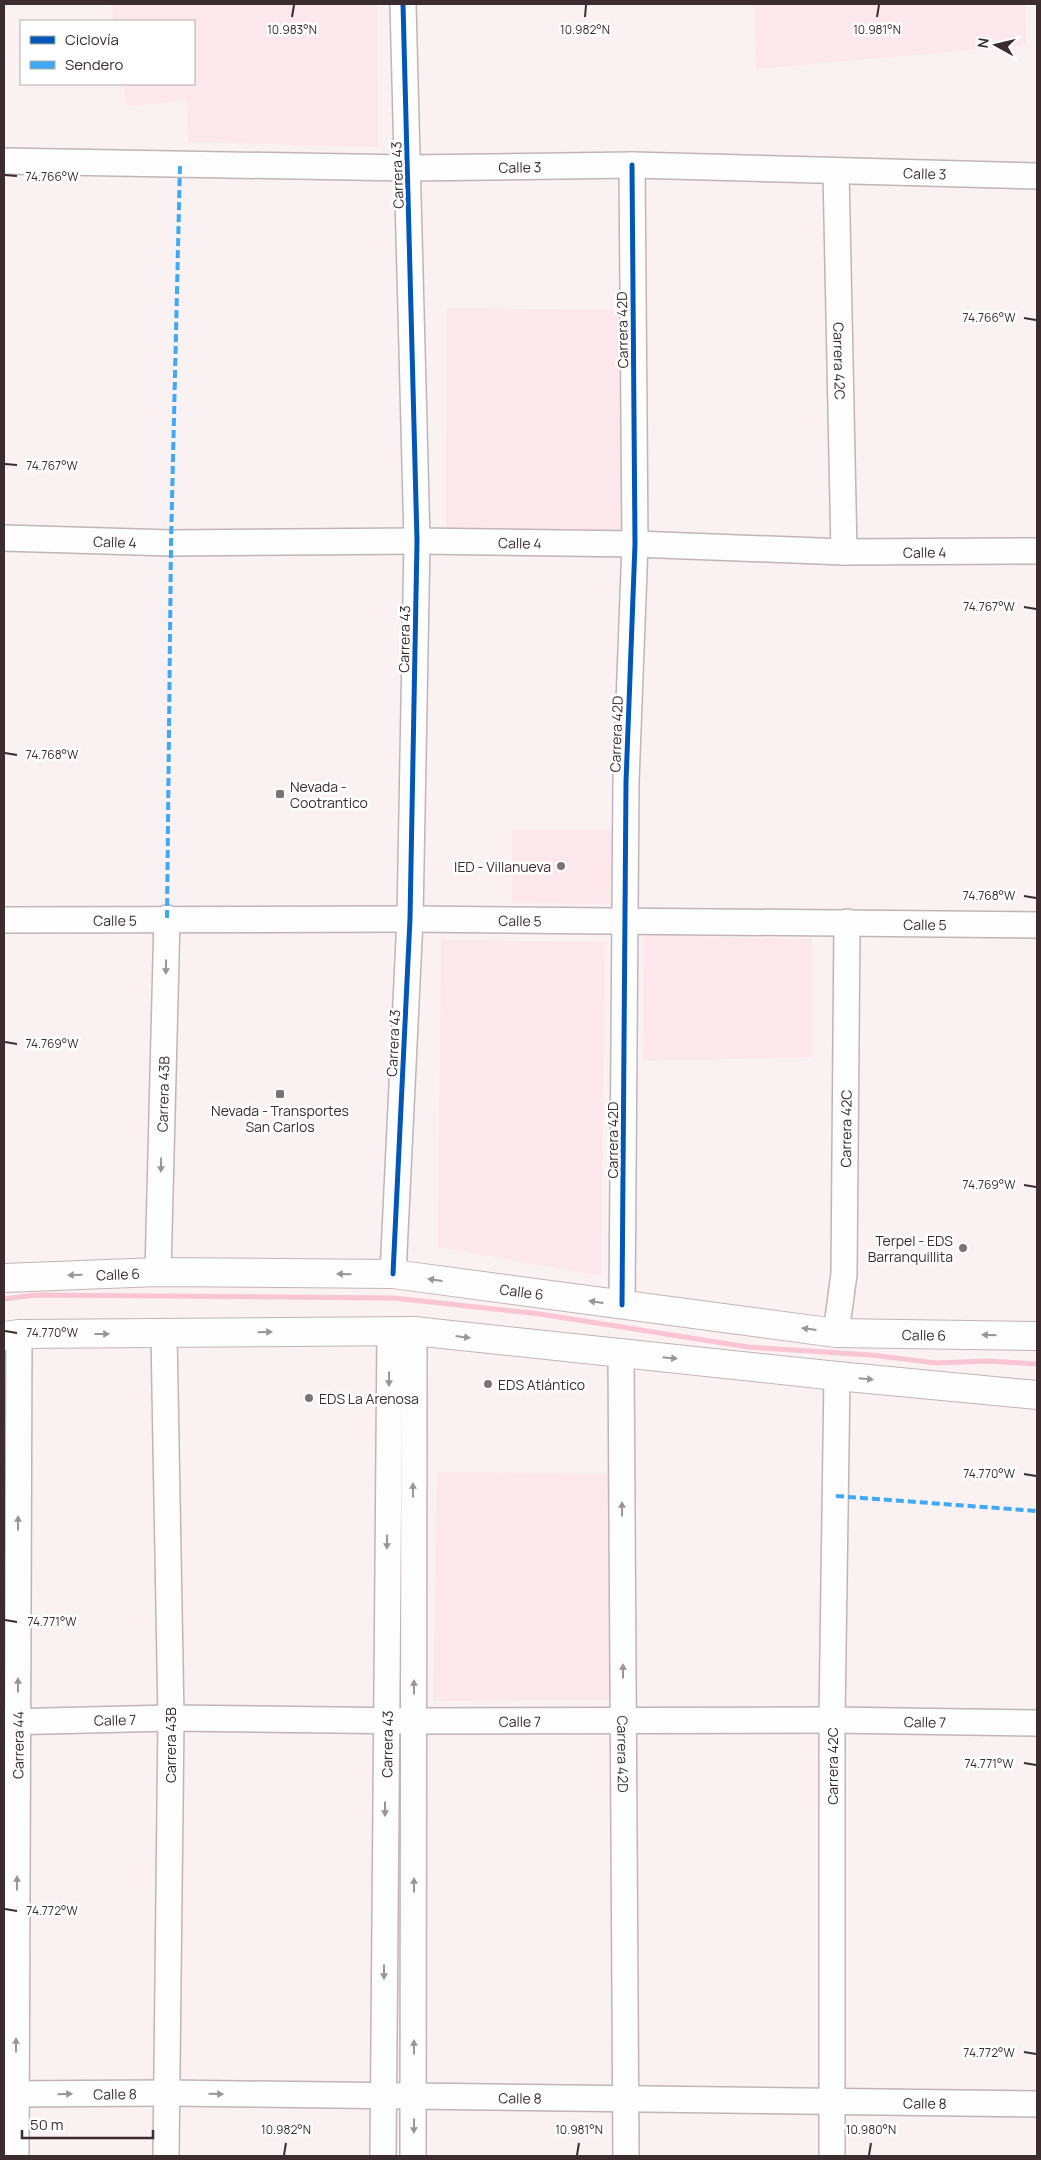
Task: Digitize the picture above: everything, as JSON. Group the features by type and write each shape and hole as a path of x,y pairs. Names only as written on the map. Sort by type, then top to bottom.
{"main road":[{"name":"Calle 6","path":"4,1278 158,1272 393,1274 836,1333 1037,1336"},
{"path":"11,1335 402,1331 1037,1395"}],"street":[{"name":"Carrera 43","path":"393,1274 410,919 417,541 411,236 407,168 403,4"},
{"name":"Calle 3","path":"4,161 407,168 632,165 1037,176"},
{"name":"Carrera 42D","path":"622,1305 626,782 636,544 632,165"},
{"name":"Carrera 42C","path":"836,171 844,552"},
{"name":"Calle 4","path":"4,538 172,543 417,541 636,544 844,552 1037,551"},
{"name":"Calle 5","path":"4,920 167,918 410,919 1037,925"},
{"name":"Carrera 43B","path":"158,1272 167,918"},
{"name":"Carrera 42C","path":"836,1333 844,1274 848,922"},
{"name":"Carrera 43","path":"383,2156 386,1720 402,1331"},
{"name":"Carrera 43","path":"402,1331 414,1722 413,2156"},
{"name":"Carrera 43B","path":"164,1334 171,1718 166,2156"},
{"name":"Carrera 44","path":"11,1335 10,2094 16,2156"},
{"name":"Carrera 42D","path":"621,1352 626,2156"},
{"name":"Carrera 42C","path":"832,2156 832,1720 837,1376"},
{"name":"Calle 7","path":"11,1722 171,1718 386,1720 414,1722 832,1720 1037,1723"},
{"name":"Calle 8","path":"10,2094 167,2093 1037,2104"}],"shaded area":[{"path":"111,4 377,4 378,147 188,142 187,100 127,106 123,85 195,85 195,20 114,20"},
{"path":"754,4 1025,4 1026,45 756,69"},
{"path":"447,308 627,310 630,539 446,535"},
{"name":"IED - Villanueva","path":"512,830 612,830 610,904 512,903"},
{"path":"644,935 812,939 812,1057 643,1061"},
{"path":"441,940 605,942 601,1276 438,1247"},
{"path":"437,1472 610,1473 611,1700 433,1701"}],"waterway":[{"path":"4,1299 36,1295 394,1298 540,1314 748,1347 871,1355 937,1363 987,1361 1037,1364"}],"marked path":[{"path":"167,918 171,543 180,164"},
{"path":"836,1496 1037,1511"}],"cycle path":[{"path":"393,1274 410,919 417,541 403,4"},
{"path":"622,1305 626,782 635,544 632,165"}],"place":[{"name":"Nevada - Cootrantico","path":"280,794"},
{"name":"IED - Villanueva","path":"561,866"},
{"name":"Nevada - Transportes San Carlos","path":"280,1094"},
{"name":"Terpel - EDS Barranquillita","path":"963,1248"},
{"name":"EDS Atlántico","path":"488,1384"},
{"name":"EDS La Arenosa","path":"309,1398"}]}
